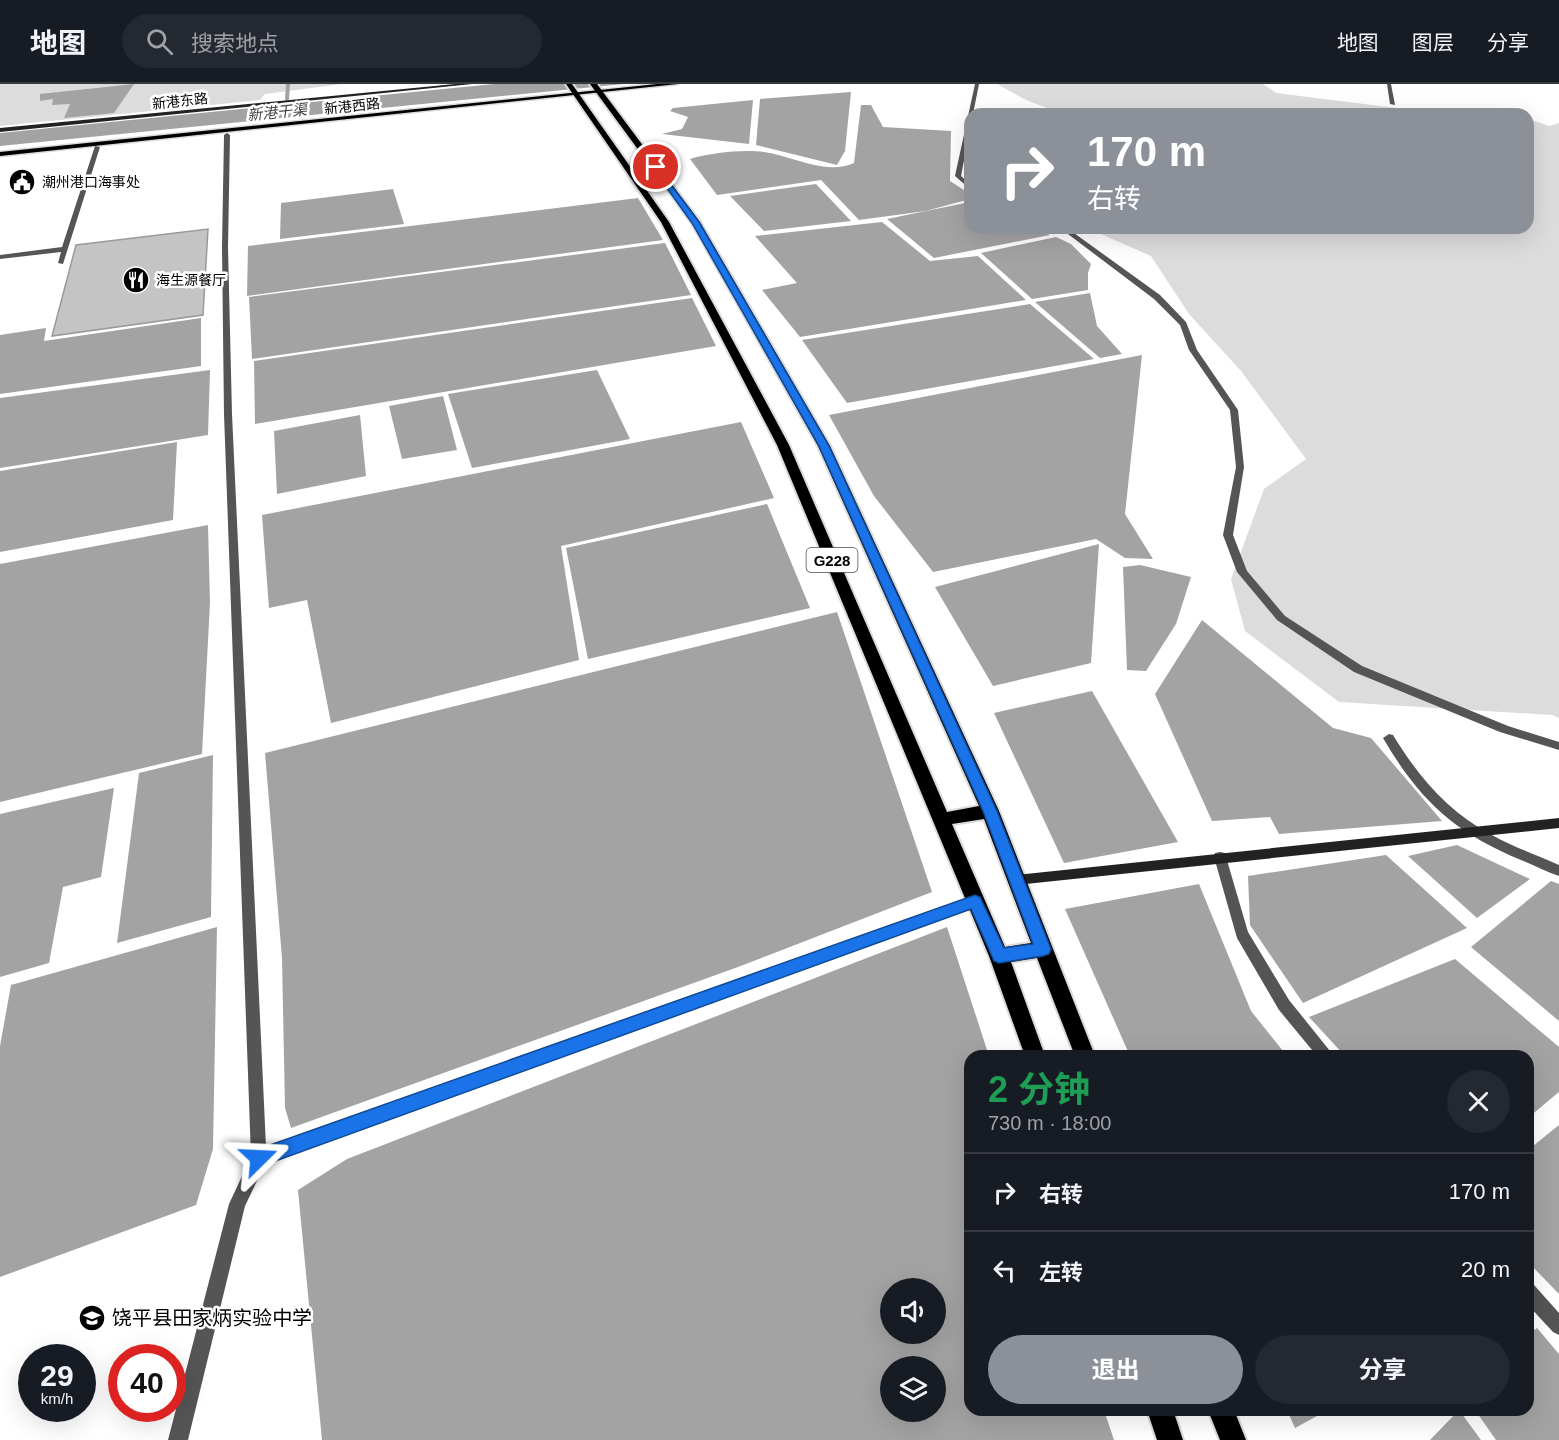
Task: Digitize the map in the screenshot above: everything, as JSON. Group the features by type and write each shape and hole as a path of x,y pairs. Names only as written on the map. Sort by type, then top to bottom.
{"highway":[{"name":"G228","path":"596,88 696,222 824,446 990,811 1083,1050"},
{"name":"G228","path":"574,90 665,222 783,445 999,956 1033,1050"},
{"path":"942,819 990,811"},
{"path":"999,956 1043,949"},
{"path":"1162,1416 1170,1440"},
{"path":"1223,1416 1233,1440"}],"main road":[{"name":"新港东路","path":"0,130 470,84"},
{"name":"新港西路","path":"0,154 574,90 675,84"},
{"path":"1016,880 1559,823"}],"street":[{"path":"972,108 977,84"},
{"path":"1389,84 1393,104"},
{"path":"178,1440 237,1204 259,1158 226,389 224,223 227,135"},
{"path":"61,264 97,147"},
{"path":"964,147 958,176 964,182"},
{"path":"1071,234 1157,297 1183,324 1193,350 1234,410 1239,467 1228,535 1242,572 1281,618 1358,669 1504,729 1559,746"},
{"path":"0,257 66,249"},
{"path":"1389,738 1408,771 1439,806 1475,832 1559,871"},
{"path":"1220,857 1242,934 1284,1005 1321,1050"},
{"path":"259,1158 975,901"},
{"path":"1534,1298 1559,1326"}],"shaded area":[{"path":"0,84 342,84 265,94 260,100 0,126"},
{"path":"997,84 1263,84 1276,93 1396,108 1047,108 1026,100"},
{"path":"1534,121 1549,126 1559,123 1559,718 1552,715 1339,702 1245,631 1231,579 1264,489 1306,459 1241,371 1189,314 1151,256 1101,234 1534,234"}],"water":[{"path":"134,84 114,113 64,118 70,104 52,105 53,99 40,101 40,94"},
{"name":"新港干渠","path":"494,84 624,84 0,146 0,133"},
{"path":"851,92 845,151 837,165 756,145 760,99"},
{"path":"753,100 749,144 662,134 682,129 688,117 670,111 673,108"},
{"path":"861,105 871,105 883,127 951,131 950,181 964,190 964,201 926,211 859,220 821,180 717,195 690,159 727,152 756,151 821,166 843,166 854,163"},
{"path":"816,184 851,221 764,231 730,196"},
{"path":"393,189 404,224 280,239 281,203"},
{"path":"638,198 663,240 247,296 248,246"},
{"path":"964,203 964,234 1050,235 934,258 887,219"},
{"path":"882,222 930,261 978,256 1026,300 800,337 762,290 797,283 755,236"},
{"path":"1056,237 1071,244 1091,264 1088,273 1088,290 1032,299 981,253"},
{"path":"665,243 691,295 252,359 249,297"},
{"path":"1090,293 1097,326 1122,354 1100,358 1035,302"},
{"path":"692,298 716,346 255,424 254,361"},
{"path":"1030,304 1094,359 847,403 802,340"},
{"path":"201,318 201,366 0,394 0,335 46,328 44,341"},
{"path":"1142,355 1125,514 1153,559 1125,558 1096,539 933,572 874,496 829,415"},
{"path":"210,370 208,435 0,468 0,398"},
{"path":"597,370 630,439 472,468 448,394"},
{"path":"443,396 457,450 402,459 389,406"},
{"path":"360,415 366,476 277,494 274,431"},
{"path":"741,422 774,498 561,546 579,660 331,723 307,600 269,608 262,515"},
{"path":"177,442 173,520 0,552 0,471"},
{"path":"767,504 810,608 588,659 566,548"},
{"path":"208,525 210,603 202,754 0,802 0,564"},
{"path":"1099,544 1091,663 993,686 935,587"},
{"path":"1140,565 1191,577 1176,624 1146,671 1127,670 1123,567"},
{"path":"837,612 932,892 738,967 291,1128 285,1108 282,958 265,753"},
{"path":"1202,620 1333,728 1371,738 1442,821 1279,834 1270,817 1212,821 1155,694"},
{"path":"1092,691 1178,842 1064,863 994,713"},
{"path":"213,755 211,917 117,943 139,773"},
{"path":"114,788 101,877 63,887 49,963 0,977 0,814"},
{"path":"1457,845 1530,879 1477,918 1408,856"},
{"path":"1386,855 1467,928 1303,1003 1250,925 1248,876"},
{"path":"1551,881 1559,884 1559,1021 1471,947"},
{"path":"1199,884 1251,1011 1282,1050 1127,1050 1065,909"},
{"path":"217,927 213,1149 196,1205 0,1277 0,1046 11,985"},
{"path":"947,927 987,1050 964,1050 964,1416 1106,1416 1114,1440 322,1440 298,1190 347,1159"},
{"path":"1455,959 1559,1047 1559,1092 1534,1113 1534,1050 1339,1050 1309,1017"},
{"path":"1559,1125 1559,1294 1534,1268 1534,1145"},
{"path":"1537,1328 1559,1354 1559,1440 1496,1440 1479,1416 1534,1416 1534,1330"},
{"path":"1290,1416 1317,1416 1295,1428"},
{"path":"1453,1416 1463,1416 1481,1440 1430,1440"}],"building":[{"name":"海生源餐厅","path":"208,229 203,315 52,336 76,245"}],"waterway":[{"path":"287,99 288,84"}],"place":[{"name":"潮州港口海事处","path":"22,182"},
{"name":"海生源餐厅","path":"136,280"},
{"name":"饶平县田家炳实验中学","path":"92,1318"}],"route":[{"path":"259,1158 975,901 999,956 1043,949 990,811 824,446 696,222 656,167"}]}
